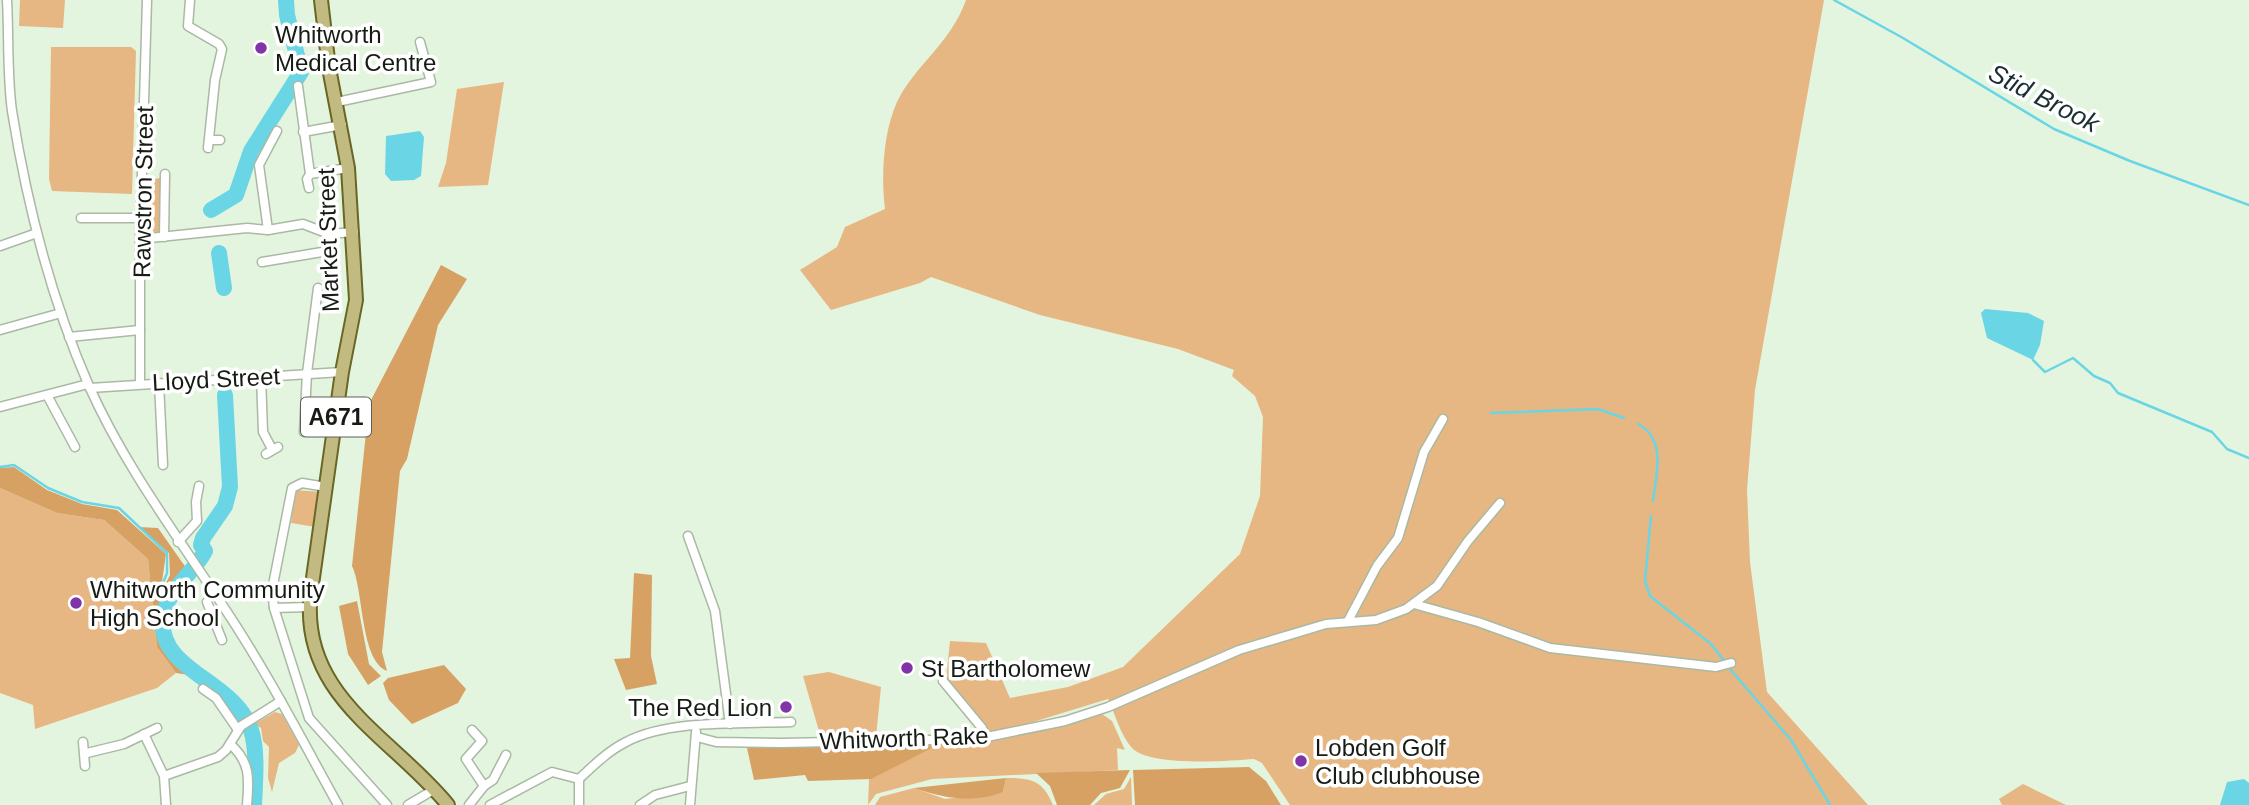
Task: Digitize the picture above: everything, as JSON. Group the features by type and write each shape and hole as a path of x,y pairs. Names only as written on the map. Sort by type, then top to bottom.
{"main road":[{"name":"Market Street","path":"321,0 348,168 354,232 356,300 342,373 309,607 314,645 335,689 361,721 435,789 447,805"}],"street":[{"path":"7,0 12,109 37,233 68,337 89,386 123,452 178,542 230,615 338,805"},
{"name":"Rawstron Street","path":"140,383 140,239 147,0"},
{"path":"190,0 188,26 219,44 222,49 215,80 209,144 220,140"},
{"path":"337,102 431,82 420,42"},
{"path":"298,86 310,174 307,178 309,188"},
{"path":"303,132 342,125"},
{"path":"268,230 259,165 277,131"},
{"path":"310,174 348,168"},
{"path":"164,237 165,174"},
{"path":"81,218 142,218"},
{"path":"140,239 247,228 268,230 303,224 334,235 354,232"},
{"path":"0,246 37,233"},
{"path":"262,262 328,251 334,235"},
{"path":"304,432 307,373 318,288"},
{"path":"0,330 61,313"},
{"path":"68,337 140,330"},
{"name":"Lloyd Street","path":"0,407 89,386 342,373"},
{"path":"261,376 263,432 272,450"},
{"path":"159,383 163,465"},
{"path":"47,395 75,447"},
{"path":"1348,621 1377,566 1398,538 1424,453 1443,419"},
{"path":"326,487 302,483 292,488 272,590 274,608 309,718 387,805"},
{"path":"178,542 196,523 199,486"},
{"name":"Whitworth Rake","path":"697,737 716,742 782,743 986,738 1108,707 1239,650 1326,624 1377,620 1413,604 1437,586 1468,541 1500,503"},
{"path":"688,536 715,611 730,724"},
{"path":"207,602 222,640"},
{"path":"1413,604 1494,627 1550,648 1716,667 1731,663"},
{"path":"274,608 309,607"},
{"path":"215,622 230,615"},
{"path":"943,681 982,728 986,738"},
{"path":"203,689 216,698 239,728"},
{"path":"164,776 208,762 230,744 239,728 281,701"},
{"path":"579,805 579,779 601,758 628,740 694,725 791,722"},
{"path":"690,805 697,737 694,725"},
{"path":"87,753 124,744 156,728"},
{"path":"472,730 482,741 466,759 484,786"},
{"path":"144,734 164,776 166,805"},
{"path":"83,742 87,753 85,766"},
{"path":"230,744 243,756 248,766 247,805"},
{"path":"470,805 484,786 493,780 506,755"},
{"path":"490,805 552,772 579,779"},
{"path":"640,805 655,795 690,786"},
{"path":"408,805 435,789"}],"shaded area":[{"path":"20,0 65,0 63,28 19,26"},
{"path":"966,0 1824,0 1755,390 1747,490 1750,562 1767,692 1868,805 1290,805 1262,763 1254,759 1190,761 1142,754 1132,748 1125,737 1108,699 994,734 984,727 946,680 950,641 986,643 1010,698 1068,687 1123,667 1240,554 1260,496 1263,417 1255,396 1232,376 1234,370 1178,349 1040,315 931,277 920,283 831,310 800,270 837,247 845,227 885,209 884,155 892,114 904,89 942,42"},
{"path":"51,47 131,47 136,51 132,194 52,191 49,179"},
{"path":"504,82 488,185 438,187 446,163 457,89"},
{"path":"161,178 161,233 145,235 145,180"},
{"path":"441,265 467,279 438,325 407,459 400,471 382,652 387,671 378,664 367,640 352,566 369,404"},
{"path":"14,467 47,490 82,504 117,510 166,554 162,582 167,597 161,620 162,630 173,658 189,675 176,673 157,647 148,559 104,520 57,513 0,488 0,468"},
{"name":"Whitworth Community High School","path":"0,488 57,513 104,520 148,559 157,647 176,673 157,688 35,729 33,705 0,693"},
{"path":"295,490 321,492 316,527 291,523"},
{"path":"139,527 158,528 189,572 168,594 165,585 170,575 169,553"},
{"path":"634,573 652,575 651,656 657,684 626,690 614,659 630,658"},
{"path":"357,601 369,664 381,676 368,685 348,654 339,606"},
{"path":"444,665 466,689 458,703 412,724 389,700 383,683 388,678"},
{"path":"829,672 881,687 876,737 821,738 803,676"},
{"path":"275,712 282,714 299,745 295,753 279,763 272,792 268,778 269,747 263,741 261,728 254,724"},
{"path":"1102,714 1112,721 1125,750 1117,748 1118,770 932,779 876,794 868,805 869,779 944,742 993,740"},
{"path":"944,742 871,779 808,781 805,775 754,780 747,748"},
{"path":"1249,767 1266,781 1281,805 1135,805 1133,770"},
{"path":"1130,770 1120,788 1101,793 1090,805 1057,805 1050,786 1036,773"},
{"path":"1131,777 1132,805 1094,805 1106,794 1124,789"},
{"path":"1006,778 1035,782 1045,790 1053,805 875,805 880,797 914,788 945,799 1003,792"},
{"path":"1006,778 1003,792 981,798 947,797 914,788"},
{"path":"2023,784 2066,805 2002,805 1999,799"}],"water":[{"path":"420,131 424,137 421,176 414,180 391,181 385,174 386,136"},
{"path":"1985,309 2028,313 2044,321 2040,345 2033,360 1987,338 1981,313"},
{"path":"2244,779 2249,783 2249,805 2220,805 2227,782"}],"waterway":[{"path":"211,210 236,195 251,151 301,72 286,0"},
{"name":"Stid Brook","path":"1834,0 1903,38 2054,129 2130,161 2249,205"},
{"path":"219,253 224,288"},
{"path":"2033,360 2045,372 2073,358 2094,376 2110,383 2118,393 2212,432 2227,449 2249,458"},
{"path":"225,395 230,487 225,506 203,538 201,545 205,551 174,591 165,609 164,636 172,651 184,664 230,699 242,713 253,738 254,805"},
{"path":"1491,413 1598,409 1624,418"},
{"path":"1638,424 1647,431 1656,448 1658,459 1653,501"},
{"path":"0,467 14,465 48,488 82,502 119,508 167,553 167,573 163,583 170,598"},
{"path":"1651,516 1645,581 1650,596 1711,644 1725,662"},
{"path":"1730,669 1791,740 1830,805"}],"place":[{"name":"Whitworth Medical Centre","path":"261,48"},
{"name":"Whitworth Community High School","path":"76,603"},
{"name":"St Bartholomew","path":"907,668"},
{"name":"The Red Lion","path":"786,707"},
{"name":"Lobden Golf Club clubhouse","path":"1301,761"}]}
